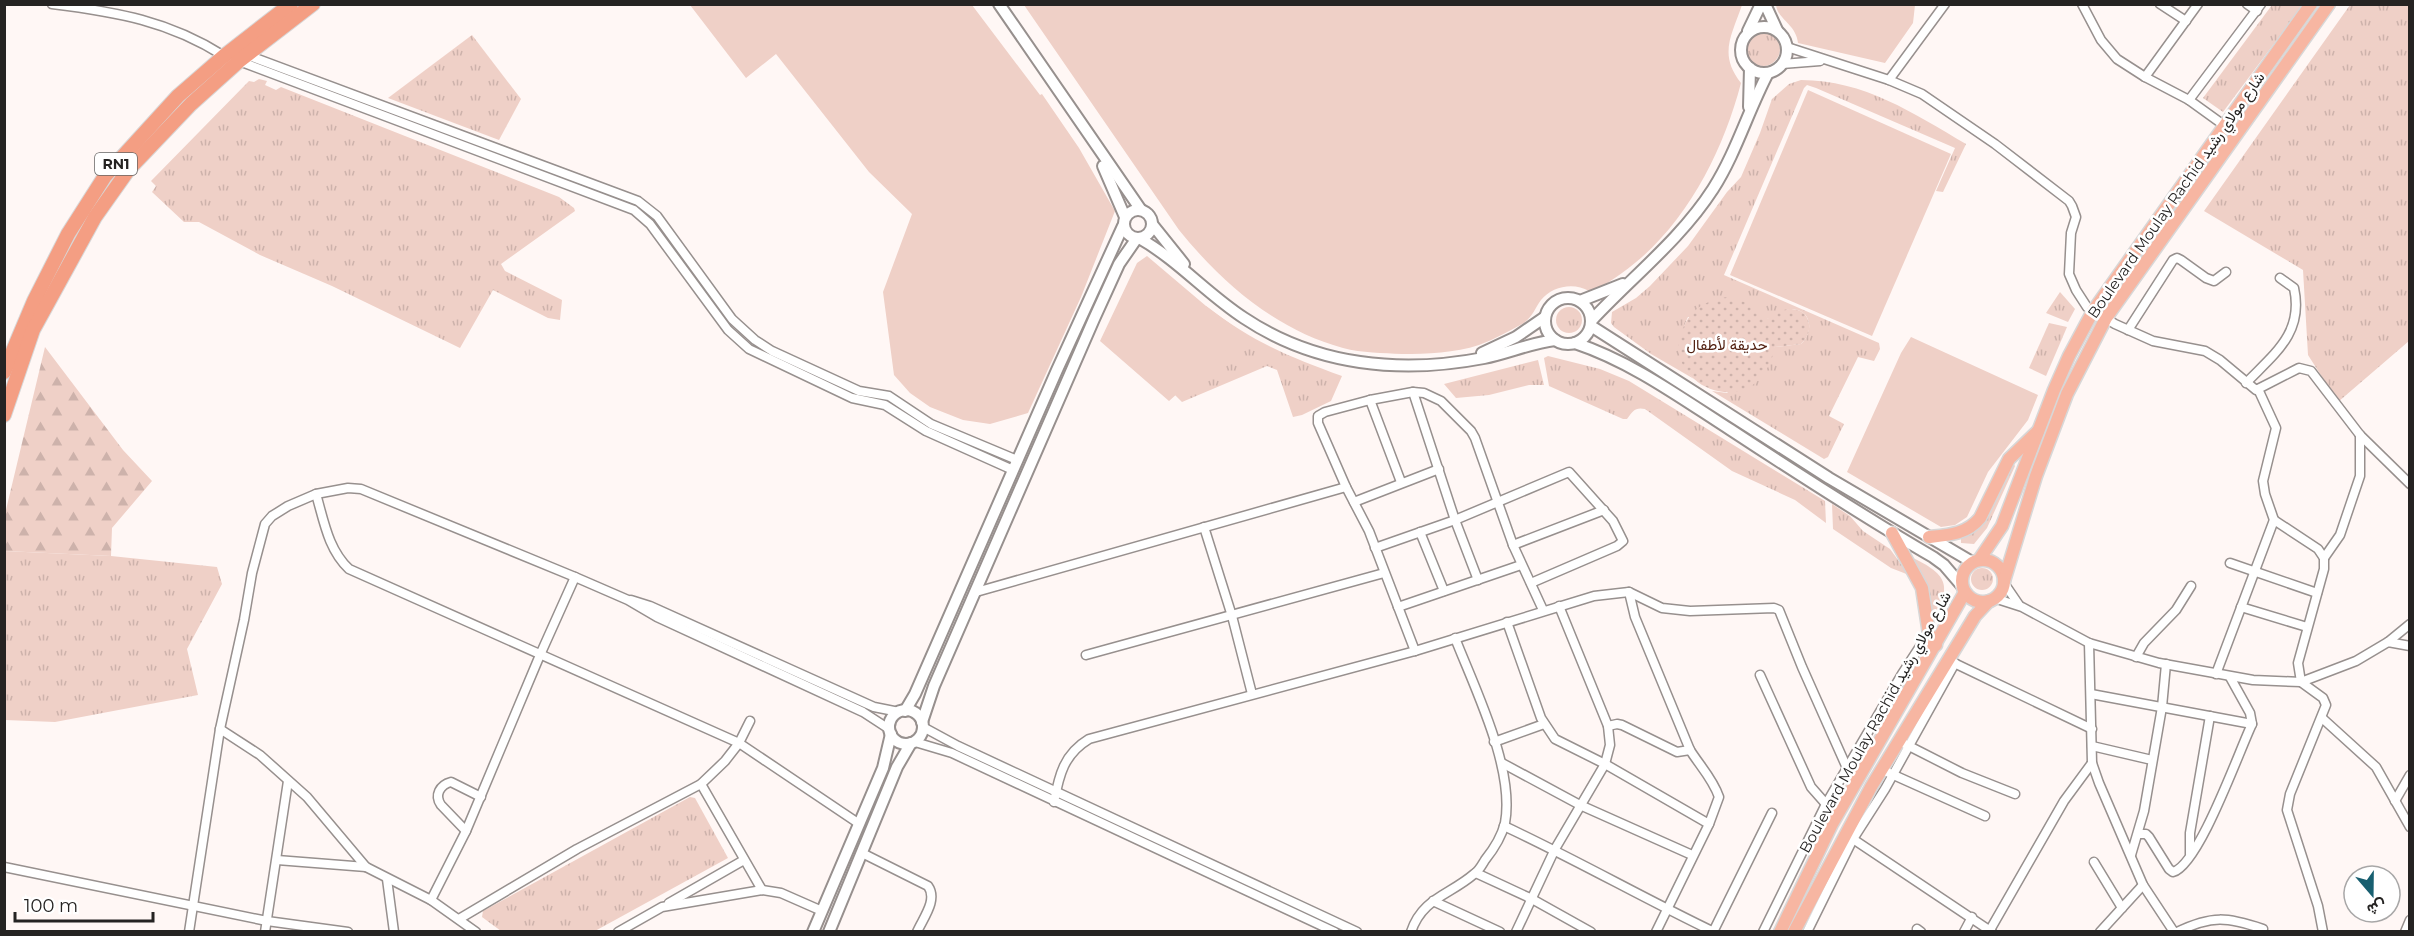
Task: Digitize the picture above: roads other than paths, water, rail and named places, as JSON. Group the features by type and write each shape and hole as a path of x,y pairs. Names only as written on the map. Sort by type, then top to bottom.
{"highway":[{"name":"RN1","path":"4,372 34,301 68,234 105,176 178,96 224,56 291,4"},
{"name":"RN1","path":"4,415 33,330 94,217 129,168 190,104 243,58 313,4"}],"main road":[{"name":"Boulevard Moulay Rachid شارع مولاي رشيد","path":"1976,561 2002,526 2068,356 2093,311 2311,4"},
{"name":"Boulevard Moulay Rachid شارع مولاي رشيد","path":"2004,582 2036,476 2067,394 2106,318 2329,4"},
{"path":"1929,537 1958,533 1973,526 1980,518 2009,459 2039,430"},
{"path":"1892,533 1922,588 1928,630 1935,646"},
{"path":"1976,561 1993,562 1999,567 2004,582 1999,594 1992,600 1976,601 1963,589 1963,573 1976,561"},
{"name":"Boulevard Moulay Rachid شارع مولاي رشيد","path":"1780,932 1832,824 1935,646 1963,589"},
{"name":"Boulevard Moulay Rachid شارع مولاي رشيد","path":"1794,932 1952,662 1975,616 1992,600"}],"street":[{"path":"52,4 164,25 224,56"},
{"path":"999,4 1097,149 1191,274"},
{"path":"1763,4 1785,40 1787,47 1782,64"},
{"path":"1763,4 1741,43 1740,53 1743,62 1750,69 1755,72 1768,73"},
{"path":"1888,80 1946,4"},
{"path":"2082,4 2101,40 2117,59 2189,100 2225,126"},
{"path":"2160,4 2186,21"},
{"path":"2145,77 2198,4"},
{"path":"2189,100 2259,8 2247,4"},
{"path":"1747,33 1764,26 1777,30"},
{"path":"1787,47 1888,80 1922,94 1943,107 2069,201 2076,217 2070,241 2069,274 2076,290 2093,311 2153,341 2205,351 2220,360 2252,389 2258,389 2299,368 2311,371 2360,435 2409,484"},
{"path":"243,58 633,210 650,224 728,330 749,349 852,398 885,405 926,431 1015,465"},
{"path":"1827,61 1782,64 1768,73 1749,111 1730,158 1708,196 1676,238 1592,323 1586,337 1575,343 1565,344 1555,340 1546,330 1545,317 1548,310 1558,300 1573,298 1580,301 1586,306 1592,323 1829,478 1929,537 1976,561"},
{"path":"1749,111 1750,69"},
{"path":"1097,149 1128,234 1138,238 1191,274 1221,302 1245,319 1288,343 1321,354 1382,366 1415,366 1488,357 1555,340"},
{"path":"813,932 883,768 891,719 902,711 915,694 1124,222 1133,210 1141,210"},
{"path":"828,932 898,765 913,742 921,735 934,686 1119,264 1138,238 1147,234 1152,224"},
{"path":"2128,330 2173,260 2177,258 2181,260 2214,281 2226,272"},
{"path":"2246,383 2286,341 2293,326 2296,316 2294,288 2280,278"},
{"path":"1580,301 1634,279"},
{"path":"1471,359 1516,337 1545,317"},
{"path":"1575,343 1614,359 1679,396 1933,557 1944,565 1963,589"},
{"path":"2258,389 2276,428 2263,481 2274,520 2318,549 2324,558 2324,569 2298,663 2301,682 2322,698 2326,705 2290,794 2287,810 2318,906 2323,932"},
{"path":"1413,392 1455,520 1478,580"},
{"path":"1415,651 1375,548 1317,418 1325,412 1413,392 1435,397 1472,431 1521,566 1543,610"},
{"path":"1370,400 1401,482"},
{"path":"2324,558 2340,535 2360,476 2360,435"},
{"path":"1354,502 1439,469"},
{"path":"1375,548 1455,520 1569,472 1604,510 1619,530 1623,541 1610,549 1531,583"},
{"path":"976,592 1346,487"},
{"path":"189,932 220,729 252,573 265,524 272,516 288,506 316,494 348,488 361,489 628,600 657,617 863,712 901,743 913,742 952,753 1335,932"},
{"path":"316,494 330,542 340,561 349,569 739,743 858,823"},
{"path":"1513,545 1604,510"},
{"path":"2216,674 2274,520"},
{"path":"1204,527 1232,616 1252,694"},
{"path":"1420,532 1444,591"},
{"path":"2230,563 2317,593"},
{"path":"1398,608 1521,566"},
{"path":"1086,655 1384,573"},
{"path":"430,900 466,831 575,577"},
{"path":"2004,582 2022,607"},
{"path":"2136,657 2144,643 2176,610 2191,586"},
{"path":"1629,592 1635,617 1690,750 1699,765 1711,778 1719,797 1709,824 1656,932"},
{"path":"1054,802 1064,763 1075,749 1089,739 1415,651 1594,596 1629,592 1662,608 1690,611 1774,608 1779,610 1847,768"},
{"path":"628,600 645,604 874,707 917,715 922,725 958,746 1357,932"},
{"path":"1992,600 2022,607 2089,643 2166,664 2253,680 2301,682 2356,661 2388,642 2409,624"},
{"path":"1516,932 1555,849 1605,764 1610,745 1608,726 1559,606"},
{"path":"2241,607 2307,627"},
{"path":"1507,622 1544,724 1555,739 1605,764 1709,824"},
{"path":"1763,932 1826,804 1928,630"},
{"path":"1412,932 1416,918 1433,901 1476,873 1491,853 1504,826 1507,807 1502,763 1455,638"},
{"path":"2388,642 2409,646"},
{"path":"2089,643 2092,763 2143,885 2175,932 2210,920 2234,919 2262,929"},
{"path":"1919,648 1927,645 1935,646"},
{"path":"1952,662 2092,729"},
{"path":"2131,855 2139,834 2162,707 2166,664"},
{"path":"1760,675 1811,787 1826,804"},
{"path":"2139,834 2146,834 2149,837 2173,872 2177,871 2206,831 2252,724 2250,713 2230,677"},
{"path":"2091,694 2252,724"},
{"path":"2190,854 2190,833 2210,716"},
{"path":"2322,718 2376,767 2409,827"},
{"path":"459,919 577,849 701,784 725,761 739,743 750,721"},
{"path":"1494,742 1544,724"},
{"path":"1608,726 1622,725 1677,752 1690,750"},
{"path":"220,729 260,754 307,797 366,867 430,900 476,932"},
{"path":"1904,743 1962,773 2015,794"},
{"path":"2092,746 2152,760"},
{"path":"1502,763 1580,805 1692,855"},
{"path":"1807,932 1849,837 1991,931 2064,801 2092,763"},
{"path":"1887,772 1985,816"},
{"path":"2395,801 2409,775"},
{"path":"265,932 288,782"},
{"path":"466,831 438,801 438,793 442,787 451,782 481,797"},
{"path":"701,784 762,890"},
{"path":"1504,826 1555,849 1667,910 1713,931 1772,813"},
{"path":"862,853 930,889 933,896 917,932"},
{"path":"277,860 366,867"},
{"path":"618,932 744,860"},
{"path":"2094,862 2122,908"},
{"path":"4,867 267,921 348,932"},
{"path":"1476,873 1532,899 1591,932"},
{"path":"387,879 394,932"},
{"path":"2100,932 2143,885"},
{"path":"662,907 762,890 782,893 822,911"},
{"path":"1433,901 1500,932"},
{"path":"1964,932 1972,917"},
{"path":"2405,932 2409,920"}],"park label":[{"name":"حديقة لأطفال","path":"1727,344"}]}
